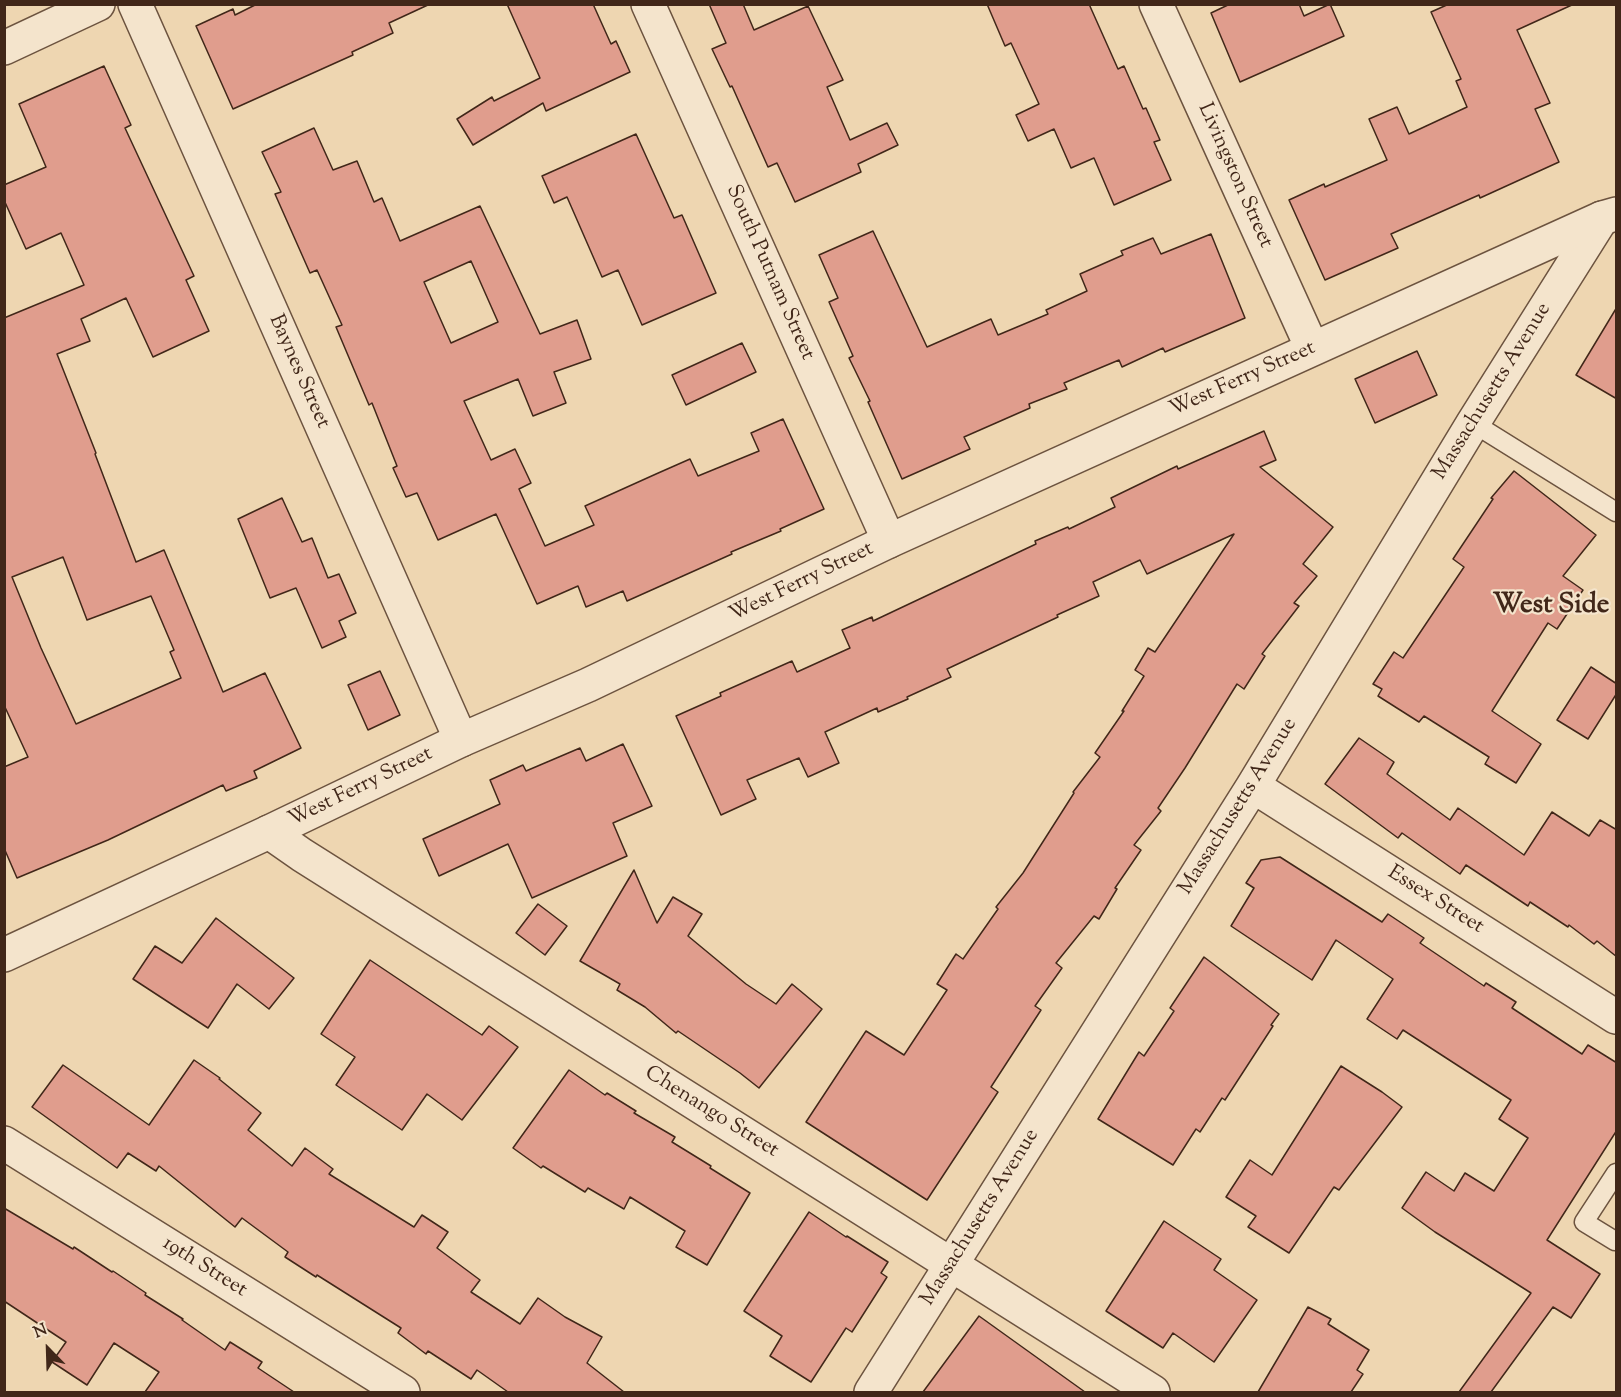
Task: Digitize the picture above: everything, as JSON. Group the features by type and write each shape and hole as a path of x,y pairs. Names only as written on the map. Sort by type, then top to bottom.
{"street":[{"path":"4,48 98,4"},
{"name":"Baynes Street","path":"135,4 461,740"},
{"name":"South Putnam Street","path":"648,4 889,541"},
{"name":"Livingston Street","path":"1156,4 1312,348"},
{"name":"West Ferry Street","path":"4,955 270,832 461,740 588,685 889,541 1612,213"},
{"name":"Massachusetts Avenue","path":"871,1392 1253,786 1473,423 1612,213"},
{"name":"Essex Street","path":"1253,786 1617,1017"},
{"name":"Chenango Street","path":"270,832 302,855 1153,1392"},
{"name":"19th Street","path":"4,1143 403,1392"}],"lane":[{"path":"1473,423 1617,512"},
{"path":"1615,1241 1584,1222 1617,1173"}],"building":[{"path":"257,4 430,4 389,23 393,33 352,52 353,55 233,109 196,26 233,9 235,15"},
{"path":"507,4 593,4 611,44 616,41 630,72 546,111 543,103 473,145 457,119 492,97 494,101 540,78"},
{"path":"709,4 743,4 754,30 808,6 843,80 827,87 850,140 887,123 898,145 858,164 861,172 795,202 777,163 768,167 732,86 730,87 712,49 726,43"},
{"path":"987,4 1089,4 1118,69 1124,66 1143,109 1146,108 1160,140 1154,142 1171,180 1114,205 1094,158 1071,168 1054,129 1028,141 1016,115 1039,104 1011,43 1005,46"},
{"path":"1230,4 1299,4 1304,16 1330,4 1344,36 1240,82 1211,13"},
{"path":"1449,4 1574,4 1517,30 1550,103 1535,109 1559,162 1480,198 1479,195 1391,234 1398,248 1325,280 1289,200 1387,160 1369,119 1397,107 1409,134 1467,107 1456,81 1461,79 1431,12"},
{"path":"104,66 131,125 125,128 194,276 186,280 209,331 153,357 126,298 81,319 90,341 57,354 136,562 164,550 223,692 265,673 301,748 254,771 257,778 226,791 223,785 108,840 17,878 4,848 4,767 28,757 4,705 4,318 84,285 61,233 26,249 4,200 4,185 46,167 19,104","holes":["63,557 87,620 151,596 174,650 170,652 181,678 76,724 12,577"]},
{"path":"314,128 333,170 357,161 374,202 382,198 400,241 480,206 540,334 577,320 591,359 554,372 566,403 533,416 518,379 464,401 491,460 515,449 531,483 519,489 545,546 594,525 585,506 656,474 690,459 698,476 759,451 751,433 783,419 824,509 780,529 781,531 731,552 732,554 627,601 623,591 586,607 578,586 537,604 496,514 438,540 417,493 406,497 393,468 397,466 372,403 369,405 336,327 342,325 317,270 310,273 275,194 281,192 262,152","holes":["471,261 498,322 451,343 424,282"]},
{"path":"636,134 674,218 682,215 716,293 642,325 618,270 602,277 567,197 554,203 542,176"},
{"path":"873,231 927,347 991,319 998,335 1048,314 1046,310 1087,291 1080,274 1123,255 1121,251 1153,238 1161,254 1211,234 1245,318 1165,352 1163,348 1122,367 1119,360 1064,383 1067,389 1029,404 1030,408 964,437 970,449 902,479 868,402 870,401 849,358 853,356 829,302 838,298 819,255"},
{"path":"1617,307 1617,399 1576,375"},
{"path":"742,343 756,372 686,405 672,375"},
{"path":"1417,351 1437,395 1375,423 1355,379"},
{"path":"1264,431 1276,460 1260,467 1333,527 1303,564 1317,576 1294,603 1299,606 1262,654 1265,656 1244,689 1237,684 1158,808 1161,811 1134,845 1141,850 1115,888 1117,889 1099,919 1094,916 1056,963 1062,968 1035,1006 1041,1010 991,1087 998,1092 927,1200 806,1122 866,1031 904,1055 947,990 937,984 956,954 963,959 998,909 996,907 1023,873 1073,792 1100,757 1095,753 1124,711 1122,711 1144,676 1135,670 1148,648 1155,652 1234,534 1147,574 1140,560 1093,582 1099,596 947,669 951,677 907,697 908,699 878,712 877,708 825,732 839,763 808,777 799,758 747,780 756,799 721,815 676,716 721,696 720,693 792,661 797,672 850,648 842,630 872,617 873,621 1036,544 1035,541 1068,527 1069,529 1115,507 1111,498 1177,466 1178,469"},
{"path":"1514,471 1596,535 1563,576 1583,590 1557,629 1548,623 1492,711 1541,744 1516,783 1485,764 1489,757 1424,716 1419,722 1378,696 1382,689 1373,684 1394,652 1403,658 1464,567 1453,559 1493,499 1491,498"},
{"path":"282,498 302,542 312,538 328,578 339,574 356,613 339,621 346,637 322,648 296,588 270,598 238,519"},
{"path":"1591,667 1617,684 1617,693 1588,739 1557,720"},
{"path":"380,671 400,715 368,730 348,685"},
{"path":"1359,738 1394,762 1387,774 1450,820 1458,808 1524,855 1552,812 1589,836 1600,820 1617,830 1617,957 1597,941 1594,944 1569,925 1568,927 1530,902 1528,906 1466,865 1460,874 1402,833 1398,838 1325,784"},
{"path":"623,744 652,806 613,823 627,856 532,898 508,844 439,876 423,839 500,804 490,780 523,765 526,771 580,748 586,761"},
{"path":"1280,857 1382,922 1388,914 1424,938 1420,943 1484,986 1486,983 1516,1002 1512,1008 1582,1054 1588,1045 1617,1063 1617,1130 1547,1240 1600,1274 1571,1318 1553,1307 1491,1392 1459,1392 1531,1293 1435,1232 1402,1208 1426,1172 1454,1191 1465,1173 1494,1191 1528,1138 1499,1119 1511,1100 1403,1030 1397,1039 1367,1019 1393,979 1336,940 1312,980 1231,926 1254,888 1246,883 1261,860"},
{"path":"634,870 657,923 673,897 702,914 688,936 746,984 776,1004 792,984 822,1009 759,1088 678,1031 676,1033 645,1007 617,990 620,984 580,961"},
{"path":"538,904 567,926 545,955 516,933"},
{"path":"216,918 294,978 269,1009 237,984 208,1028 133,979 155,946 182,963"},
{"path":"1204,957 1279,1014 1225,1100 1222,1098 1200,1132 1196,1129 1173,1165 1098,1119 1139,1052 1144,1056 1174,1011 1170,1008"},
{"path":"370,960 482,1035 489,1026 518,1047 462,1120 427,1094 402,1130 336,1085 355,1057 321,1034"},
{"path":"194,1060 220,1078 261,1113 248,1130 292,1166 305,1148 333,1169 329,1174 414,1227 422,1215 448,1232 437,1248 480,1280 471,1292 520,1324 538,1298 565,1317 602,1337 587,1363 624,1392 508,1392 477,1370 471,1379 428,1351 426,1354 398,1333 401,1328 285,1257 288,1252 242,1218 235,1227 159,1166 156,1171 128,1153 117,1168 32,1107 63,1065 149,1125"},
{"path":"1341,1066 1402,1107 1339,1190 1334,1187 1289,1253 1248,1227 1256,1216 1226,1197 1250,1160 1272,1175"},
{"path":"569,1070 605,1095 607,1093 636,1111 634,1113 675,1137 672,1142 750,1193 707,1265 676,1247 685,1231 630,1197 624,1209 588,1188 585,1192 543,1166 541,1168 513,1148"},
{"path":"4,1208 113,1271 225,1350 230,1342 262,1362 258,1368 294,1392 145,1392 159,1372 114,1343 87,1385 52,1362 66,1342 4,1301"},
{"path":"809,1212 888,1262 881,1273 887,1277 852,1332 846,1328 811,1382 770,1356 782,1336 744,1311"},
{"path":"1164,1221 1221,1259 1214,1270 1257,1300 1214,1362 1173,1333 1163,1348 1106,1311"},
{"path":"1308,1307 1331,1319 1328,1324 1369,1350 1357,1370 1363,1374 1351,1392 1258,1392"},
{"path":"979,1316 1085,1392 923,1392"}],"district":[{"name":"West Side","path":"1551,607"}]}
